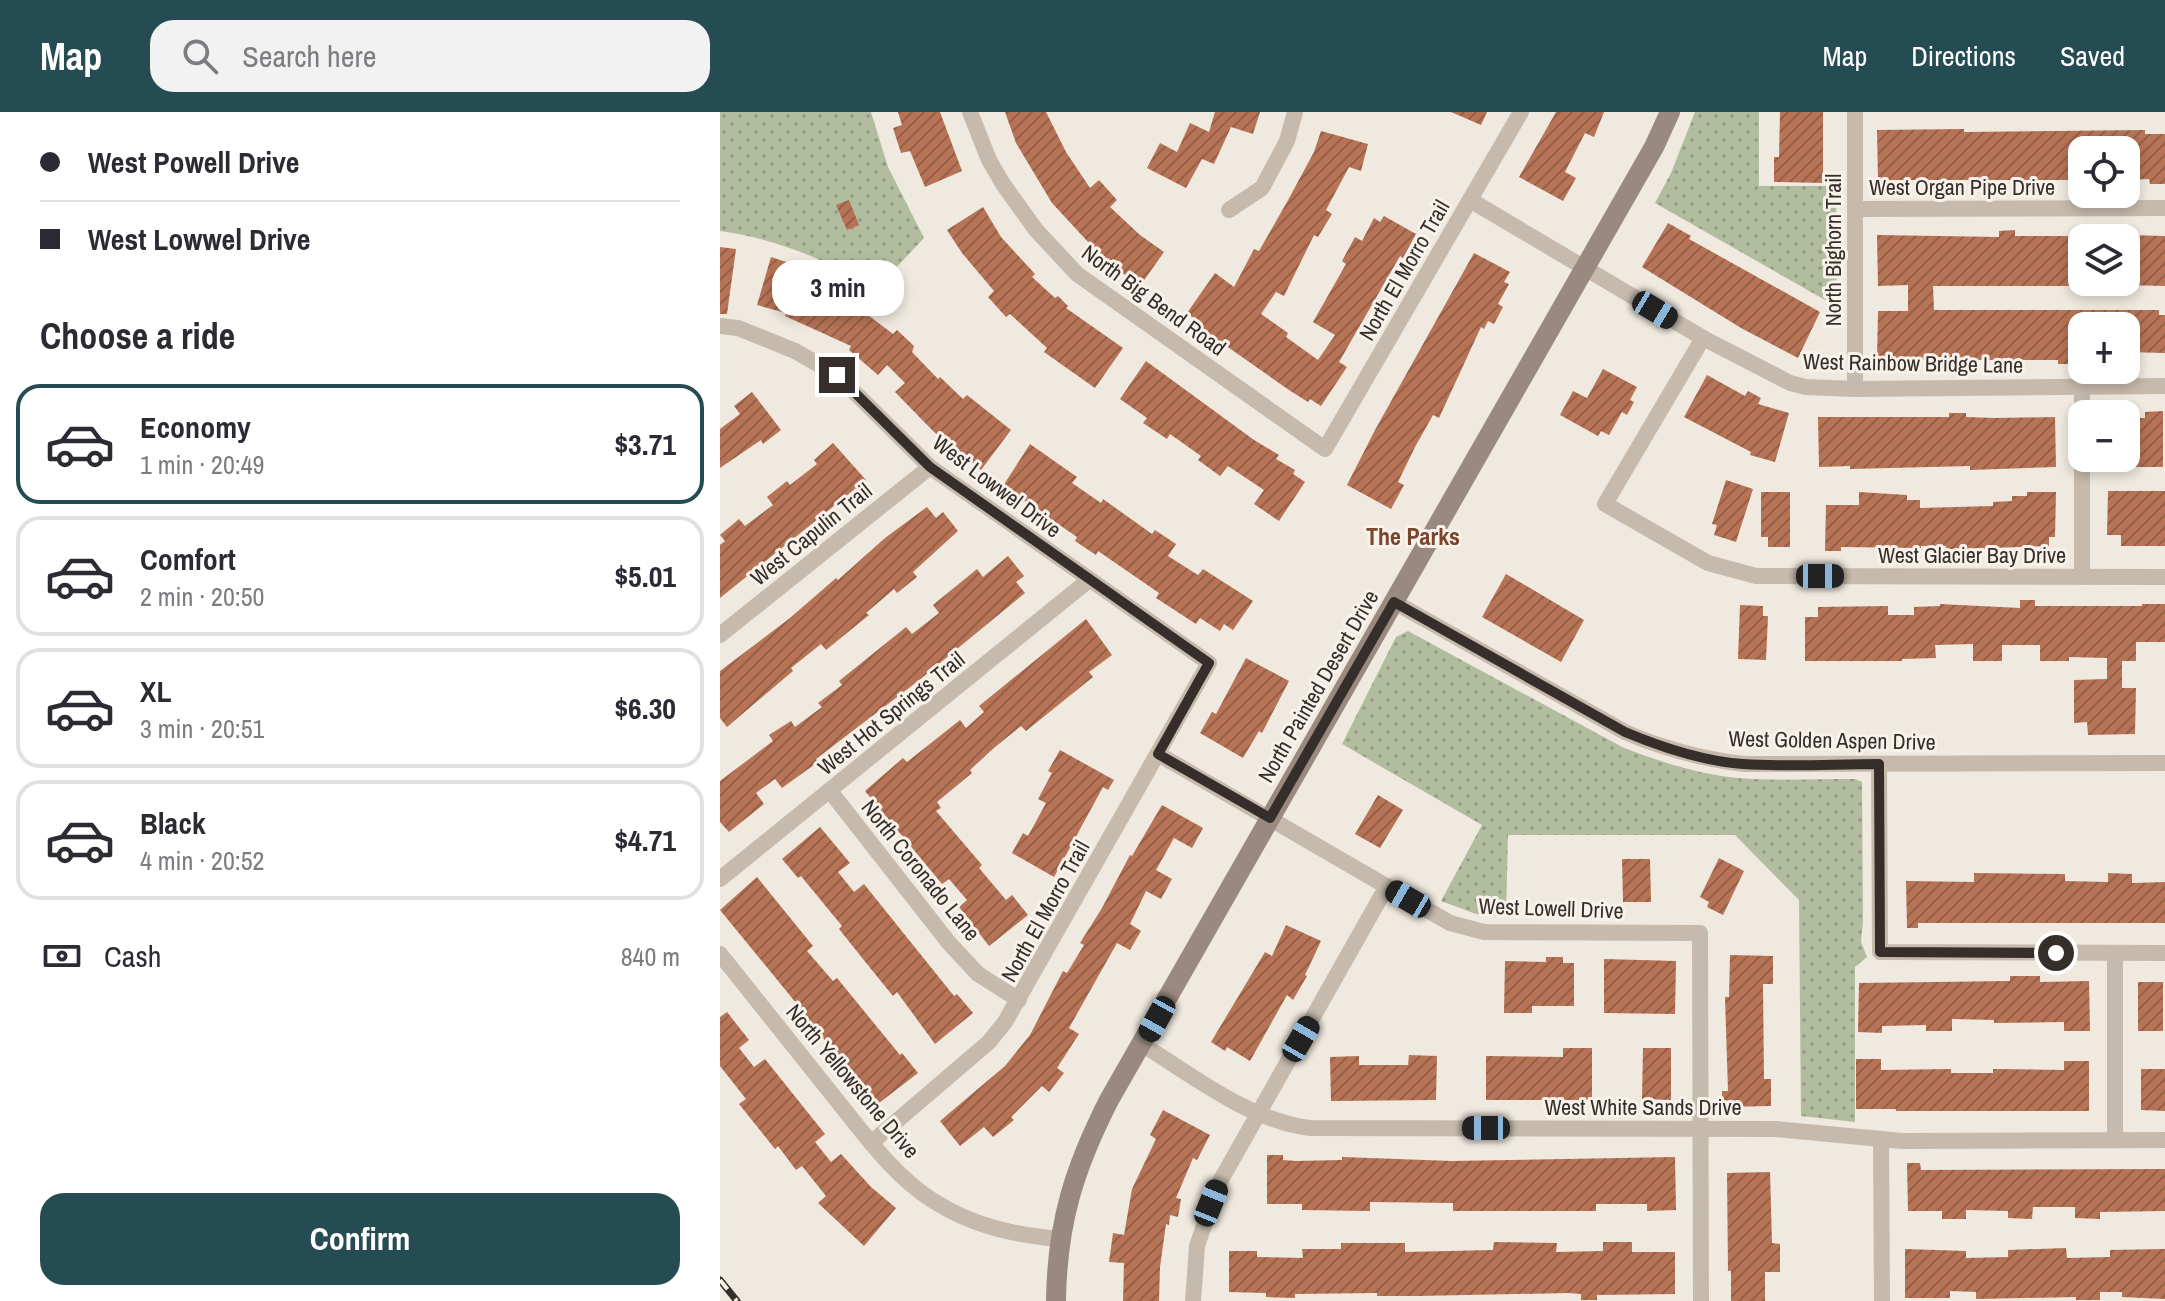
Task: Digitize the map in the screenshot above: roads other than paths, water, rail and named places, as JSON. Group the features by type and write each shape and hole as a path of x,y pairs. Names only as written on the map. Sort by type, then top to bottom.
{"street":[{"name":"North Big Bend Road","path":"970,112 989,160 1012,197 1036,230 1077,274 1325,449"},
{"path":"1229,210 1262,188 1287,141 1295,112"},
{"name":"North El Morro Trail","path":"1325,449 1521,112"},
{"name":"North Painted Desert Drive","path":"1056,1301 1060,1239 1071,1184 1109,1100 1654,147 1670,112"},
{"name":"North Bighorn Trail","path":"1855,112 1855,389"},
{"name":"West Rainbow Bridge Lane","path":"1470,200 1703,338 1790,383 1806,387 1855,389 2165,386"},
{"name":"West Organ Pipe Drive","path":"1855,209 2165,208"},
{"name":"West Lowwel Drive","path":"720,326 738,328 795,351 837,375 930,467 1209,663"},
{"name":"West Glacier Bay Drive","path":"1703,338 1605,504 1708,563 1756,576 2165,577"},
{"path":"2082,386 2082,400"},
{"name":"West Capulin Trail","path":"720,635 930,467"},
{"path":"2082,472 2082,577"},
{"name":"West Hot Springs Trail","path":"720,879 1089,580"},
{"name":"West Golden Aspen Drive","path":"1394,602 1625,732 1653,744 1713,760 1744,764 2165,763"},
{"name":"North El Morro Trail","path":"871,1143 989,1042 1019,1000 1209,663"},
{"name":"West Lowell Drive","path":"1158,754 1450,923 1484,932 1700,933 1699,1130"},
{"path":"1879,764 1880,952 2165,953"},
{"name":"North Coronado Lane","path":"830,791 949,943 978,974 1019,1000"},
{"path":"1193,1301 1197,1246 1218,1185 1387,886"},
{"path":"2115,953 2115,1140"},
{"name":"North Yellowstone Drive","path":"720,954 871,1143 898,1172 933,1201 1003,1232 1060,1239"},
{"name":"West White Sands Drive","path":"1143,1045 1257,1115 1285,1125 1310,1128 1776,1129 1881,1139 2165,1140"},
{"path":"1699,1130 1701,1301"},
{"path":"1881,1139 1882,1301"}],"railway":[{"path":"720,1280 737,1301"}],"district":[{"name":"The Parks","path":"1413,536"}]}
